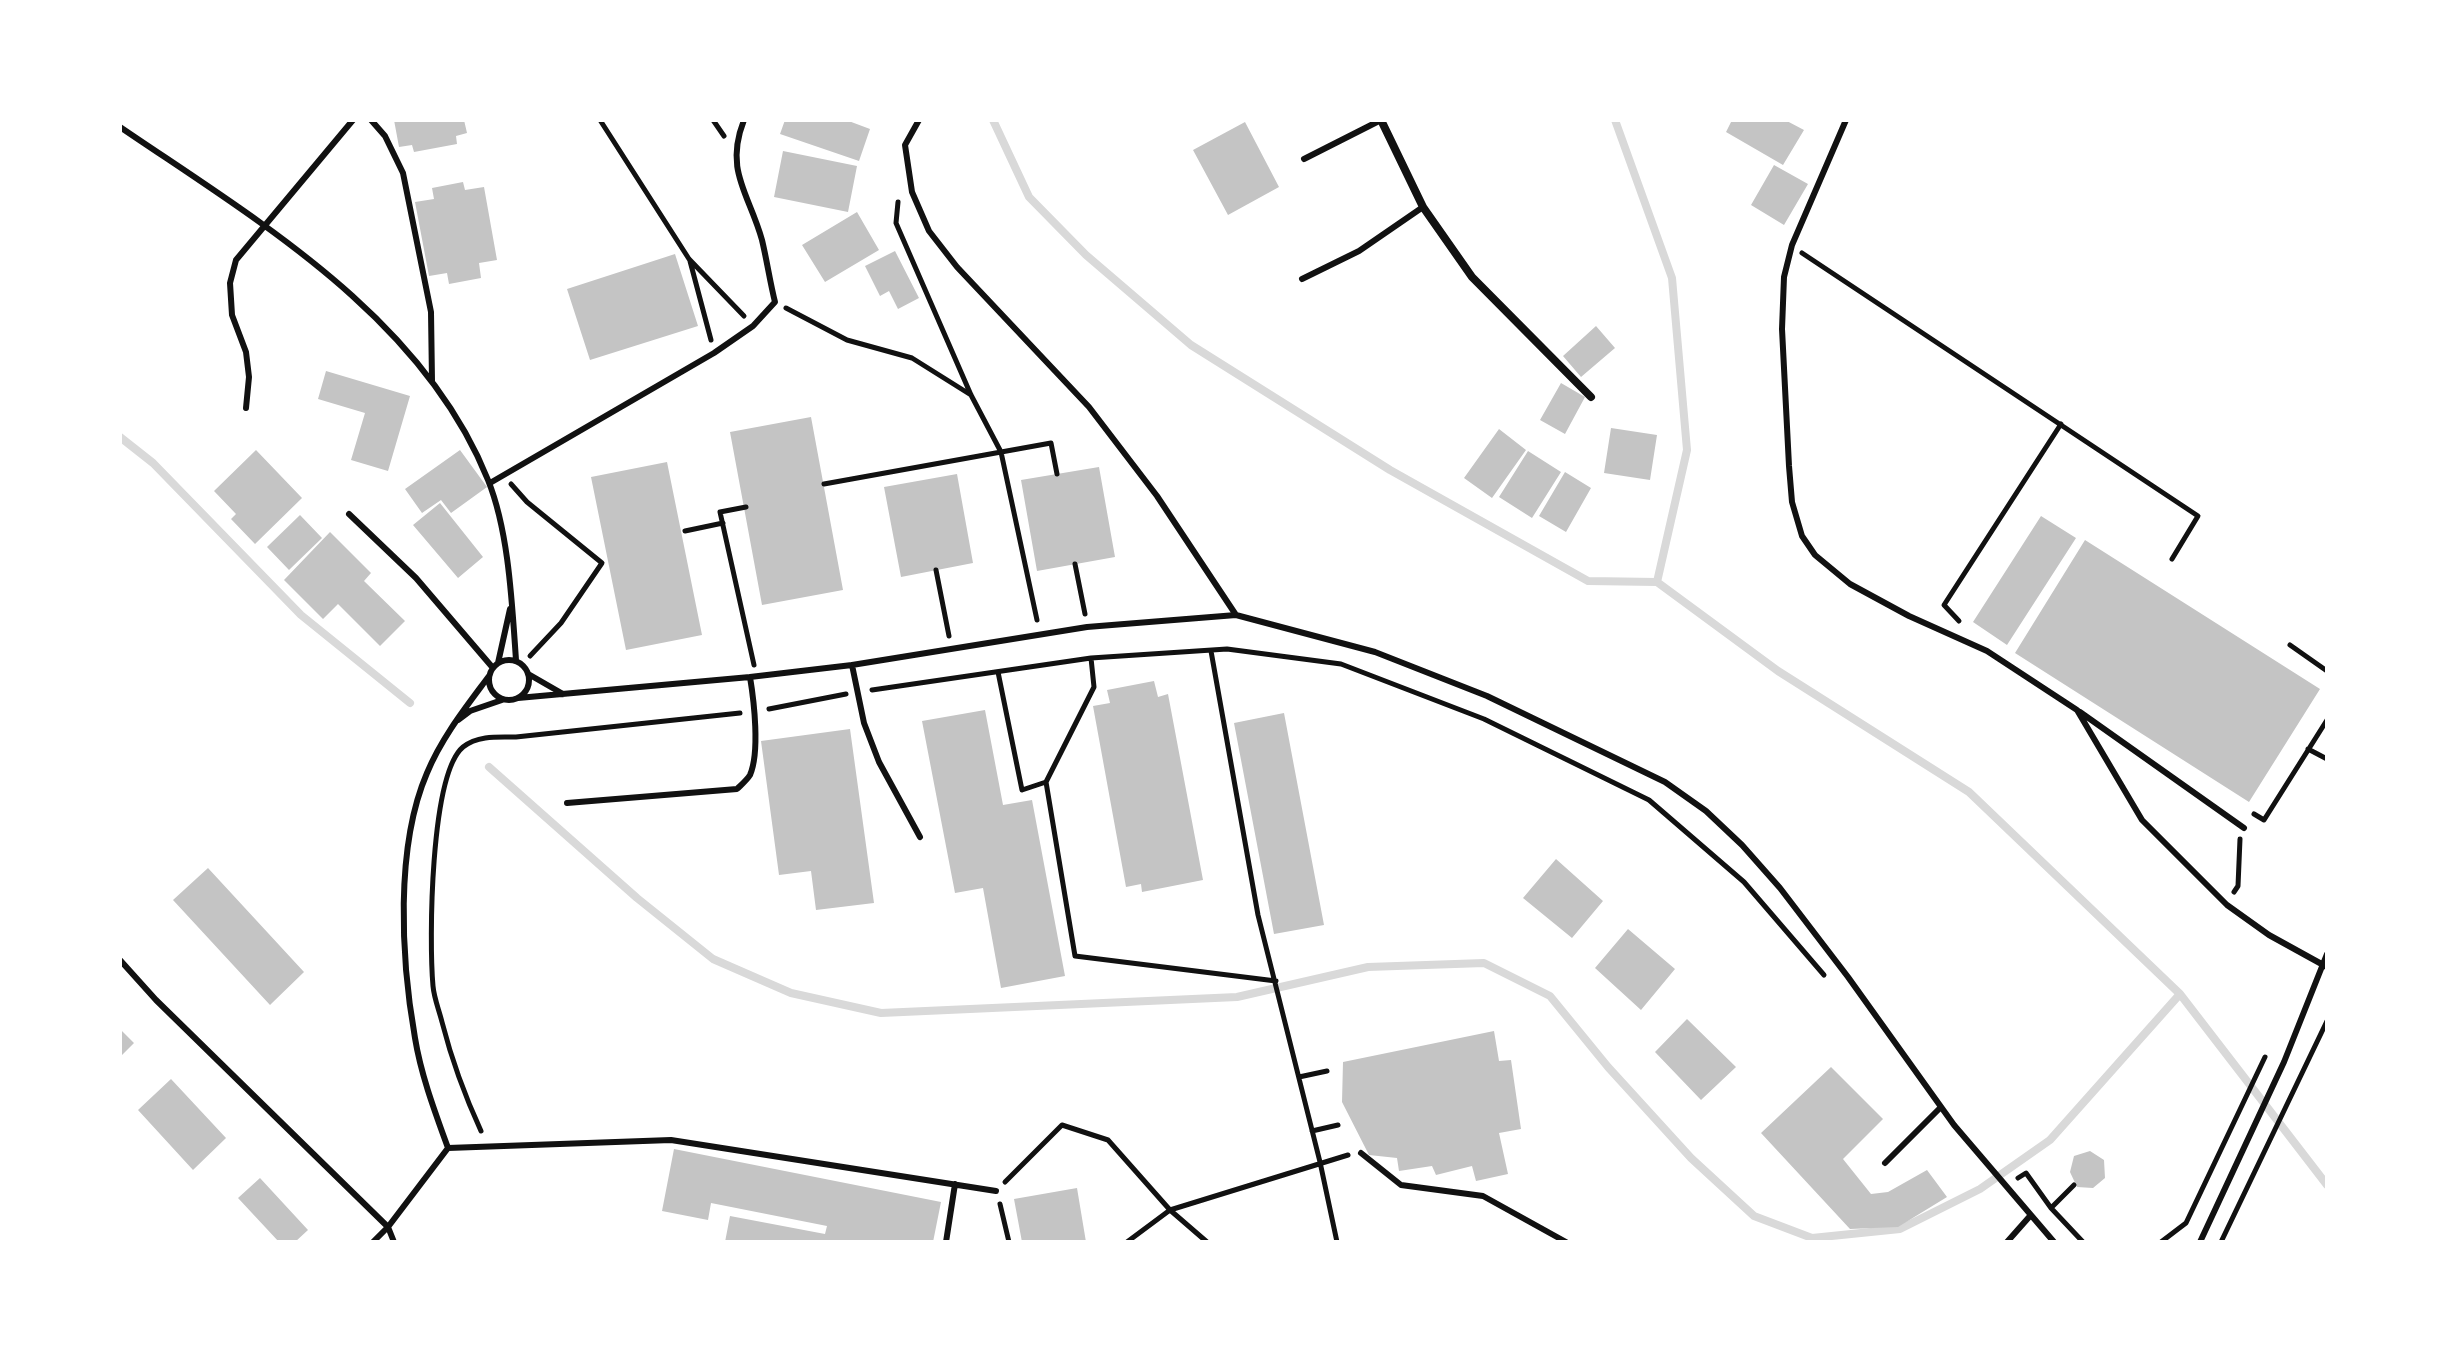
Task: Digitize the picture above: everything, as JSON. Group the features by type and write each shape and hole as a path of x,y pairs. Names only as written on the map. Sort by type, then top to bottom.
{"street":[{"path":"1381,120 1423,207 1472,277 1591,397"}],"lane":[{"path":"246,408 249,377 246,352 232,315 230,283 236,260 353,120"},
{"path":"371,120 385,136 406,185 431,312 432,381"},
{"path":"490,483 714,353 753,326 775,302 761,239 740,178 735,152 744,120"},
{"path":"919,120 905,145 912,192 929,231 957,267 1089,407 1157,496 1236,615"},
{"path":"1304,159 1381,120"},
{"path":"1846,120 1792,245 1784,277 1782,329 1792,502 1802,536 1815,555 1850,584 1909,616 1987,651 2077,710 2244,828"},
{"path":"120,127 266,225 381,324 432,381 463,425 490,483 507,558 520,662 530,675 563,694"},
{"path":"1302,279 1359,251 1423,207"},
{"path":"349,514 416,578 495,666"},
{"path":"448,1148 433,1108 415,1040 406,966 405,881 410,824 426,774 452,725 495,666 511,601"},
{"path":"452,725 470,711 518,698 852,665 1087,627 1236,615 1375,652 1487,696 1665,782 1706,811 1780,888 1954,1125 2054,1242"},
{"path":"495,666 520,662"},
{"path":"852,665 864,723 879,762 920,837"},
{"path":"518,698 528,686 530,675"},
{"path":"489,676 492,691 504,700"},
{"path":"567,803 737,789 749,776 753,761 753,676"},
{"path":"2077,710 2142,820 2227,905 2269,935 2325,965"},
{"path":"2200,1242 2284,1062 2327,954"},
{"path":"120,960 156,1000 388,1227 394,1242"},
{"path":"1885,1163 1941,1107"},
{"path":"373,1242 448,1148 671,1140 996,1191"},
{"path":"1361,1153 1401,1185 1483,1196 1566,1242"},
{"path":"946,1242 955,1184"},
{"path":"2007,1242 2030,1216"}],"path":[{"path":"600,120 689,259 753,326"},
{"path":"899,192 896,223 971,395 1001,452 1041,635"},
{"path":"1792,245 2198,516 2172,559"},
{"path":"689,259 714,353"},
{"path":"775,302 847,340 912,358 971,395"},
{"path":"1965,628 1944,605 2061,424"},
{"path":"824,484 1051,443 1057,474"},
{"path":"503,474 527,502 602,563 561,623 520,662"},
{"path":"746,507 720,512 753,676"},
{"path":"685,531 723,523"},
{"path":"1075,564 1087,627"},
{"path":"936,570 951,649"},
{"path":"2290,645 2327,671"},
{"path":"487,1146 457,1078 433,988 432,893 437,819 449,772 461,748 486,737 516,737 755,712 858,692 1091,658 1227,649 1341,664 1484,719 1649,800 1744,882 1825,976"},
{"path":"1211,651 1258,915 1337,1242"},
{"path":"1091,658 1094,687 1046,782 1075,956 1276,981"},
{"path":"998,672 1022,790 1046,782"},
{"path":"2253,813 2264,820 2327,720"},
{"path":"2308,749 2327,759"},
{"path":"2238,844 2238,886"},
{"path":"2221,1242 2327,1021"},
{"path":"2161,1242 2186,1223 2265,1057"},
{"path":"1299,1077 1327,1071"},
{"path":"1009,1242 996,1191 1062,1125 1108,1140 1170,1210 1207,1242"},
{"path":"1312,1131 1338,1125"},
{"path":"1127,1242 1170,1210 1344,1156"},
{"path":"2008,1186 2026,1173 2051,1208 2083,1242"},
{"path":"2051,1208 2074,1185"}],"building":[{"path":"394,120 464,120 467,133 456,136 457,144 414,152 412,145 399,147"},
{"path":"785,120 846,120 870,129 859,161 780,134"},
{"path":"1732,120 1785,120 1804,130 1783,165 1726,132"},
{"path":"1245,122 1279,187 1228,215 1193,150"},
{"path":"783,151 857,166 848,212 774,197"},
{"path":"1774,165 1808,184 1784,225 1751,205"},
{"path":"463,182 465,190 484,187 497,260 479,263 481,278 449,284 447,273 429,276 415,202 434,199 432,188"},
{"path":"857,212 879,250 825,282 802,245"},
{"path":"895,251 919,298 898,309 889,291 880,296 865,266"},
{"path":"675,254 698,326 590,360 567,289"},
{"path":"1596,326 1615,348 1581,377 1563,356"},
{"path":"326,371 410,396 388,471 351,460 365,413 318,399"},
{"path":"1561,383 1585,397 1565,434 1540,420"},
{"path":"811,417 843,590 762,605 730,432"},
{"path":"1611,428 1657,435 1650,480 1604,473"},
{"path":"1499,429 1526,450 1492,498 1464,478"},
{"path":"256,450 302,498 255,544 231,519 236,514 214,491"},
{"path":"460,450 487,487 451,513 441,500 422,513 405,489"},
{"path":"1528,451 1561,472 1532,518 1499,497"},
{"path":"667,462 702,635 626,650 591,477"},
{"path":"1099,467 1115,557 1037,571 1021,480"},
{"path":"1565,472 1591,488 1566,532 1539,516"},
{"path":"957,474 973,563 901,577 884,487"},
{"path":"440,503 483,557 458,578 413,525"},
{"path":"300,515 322,538 289,570 267,547"},
{"path":"2041,516 2076,538 2007,645 1973,622"},
{"path":"330,532 371,573 364,581 405,621 380,646 338,604 323,619 284,580"},
{"path":"2085,540 2320,689 2249,802 2015,653"},
{"path":"1154,681 1158,697 1168,694 1203,880 1142,892 1141,884 1126,887 1093,706 1110,703 1107,690"},
{"path":"985,710 1003,805 1032,800 1065,976 1001,988 983,888 955,893 922,721"},
{"path":"1284,713 1324,925 1274,934 1234,723"},
{"path":"850,729 874,903 816,910 811,871 779,875 761,741"},
{"path":"1556,859 1603,901 1572,938 1523,898"},
{"path":"208,868 304,972 270,1005 173,900"},
{"path":"1628,929 1675,969 1641,1010 1595,968"},
{"path":"1687,1019 1736,1067 1701,1100 1655,1052"},
{"path":"120,1029 134,1043 120,1057"},
{"path":"1494,1031 1499,1061 1511,1060 1521,1129 1499,1133 1508,1174 1476,1181 1472,1166 1436,1175 1432,1166 1399,1171 1397,1158 1369,1155 1342,1102 1343,1062"},
{"path":"1831,1067 1883,1119 1843,1159 1871,1194 1888,1192 1927,1170 1947,1197 1898,1227 1850,1229 1761,1133"},
{"path":"171,1079 226,1138 193,1170 138,1110"},
{"path":"674,1149 941,1202 933,1242 725,1242 730,1216 825,1234 827,1226 711,1203 708,1220 662,1211"},
{"path":"2090,1151 2104,1160 2105,1178 2093,1188 2077,1187 2070,1172 2074,1156"},
{"path":"260,1178 308,1230 295,1242 279,1242 238,1198"},
{"path":"1077,1188 1086,1242 1022,1242 1014,1199"}],"waterway":[{"path":"993,120 1029,197 1086,255 1191,345 1390,470 1588,581 1657,582 1778,671 1969,792 2180,994 2327,1185"},
{"path":"1615,120 1672,278 1687,450 1657,582"},
{"path":"120,437 153,463 301,615 410,703"},
{"path":"489,767 637,898 713,959 791,993 881,1013 1237,997 1368,967 1484,963 1550,996 1608,1067 1691,1158 1754,1216 1812,1238 1900,1229 1980,1189 2050,1140 2180,994"}]}
